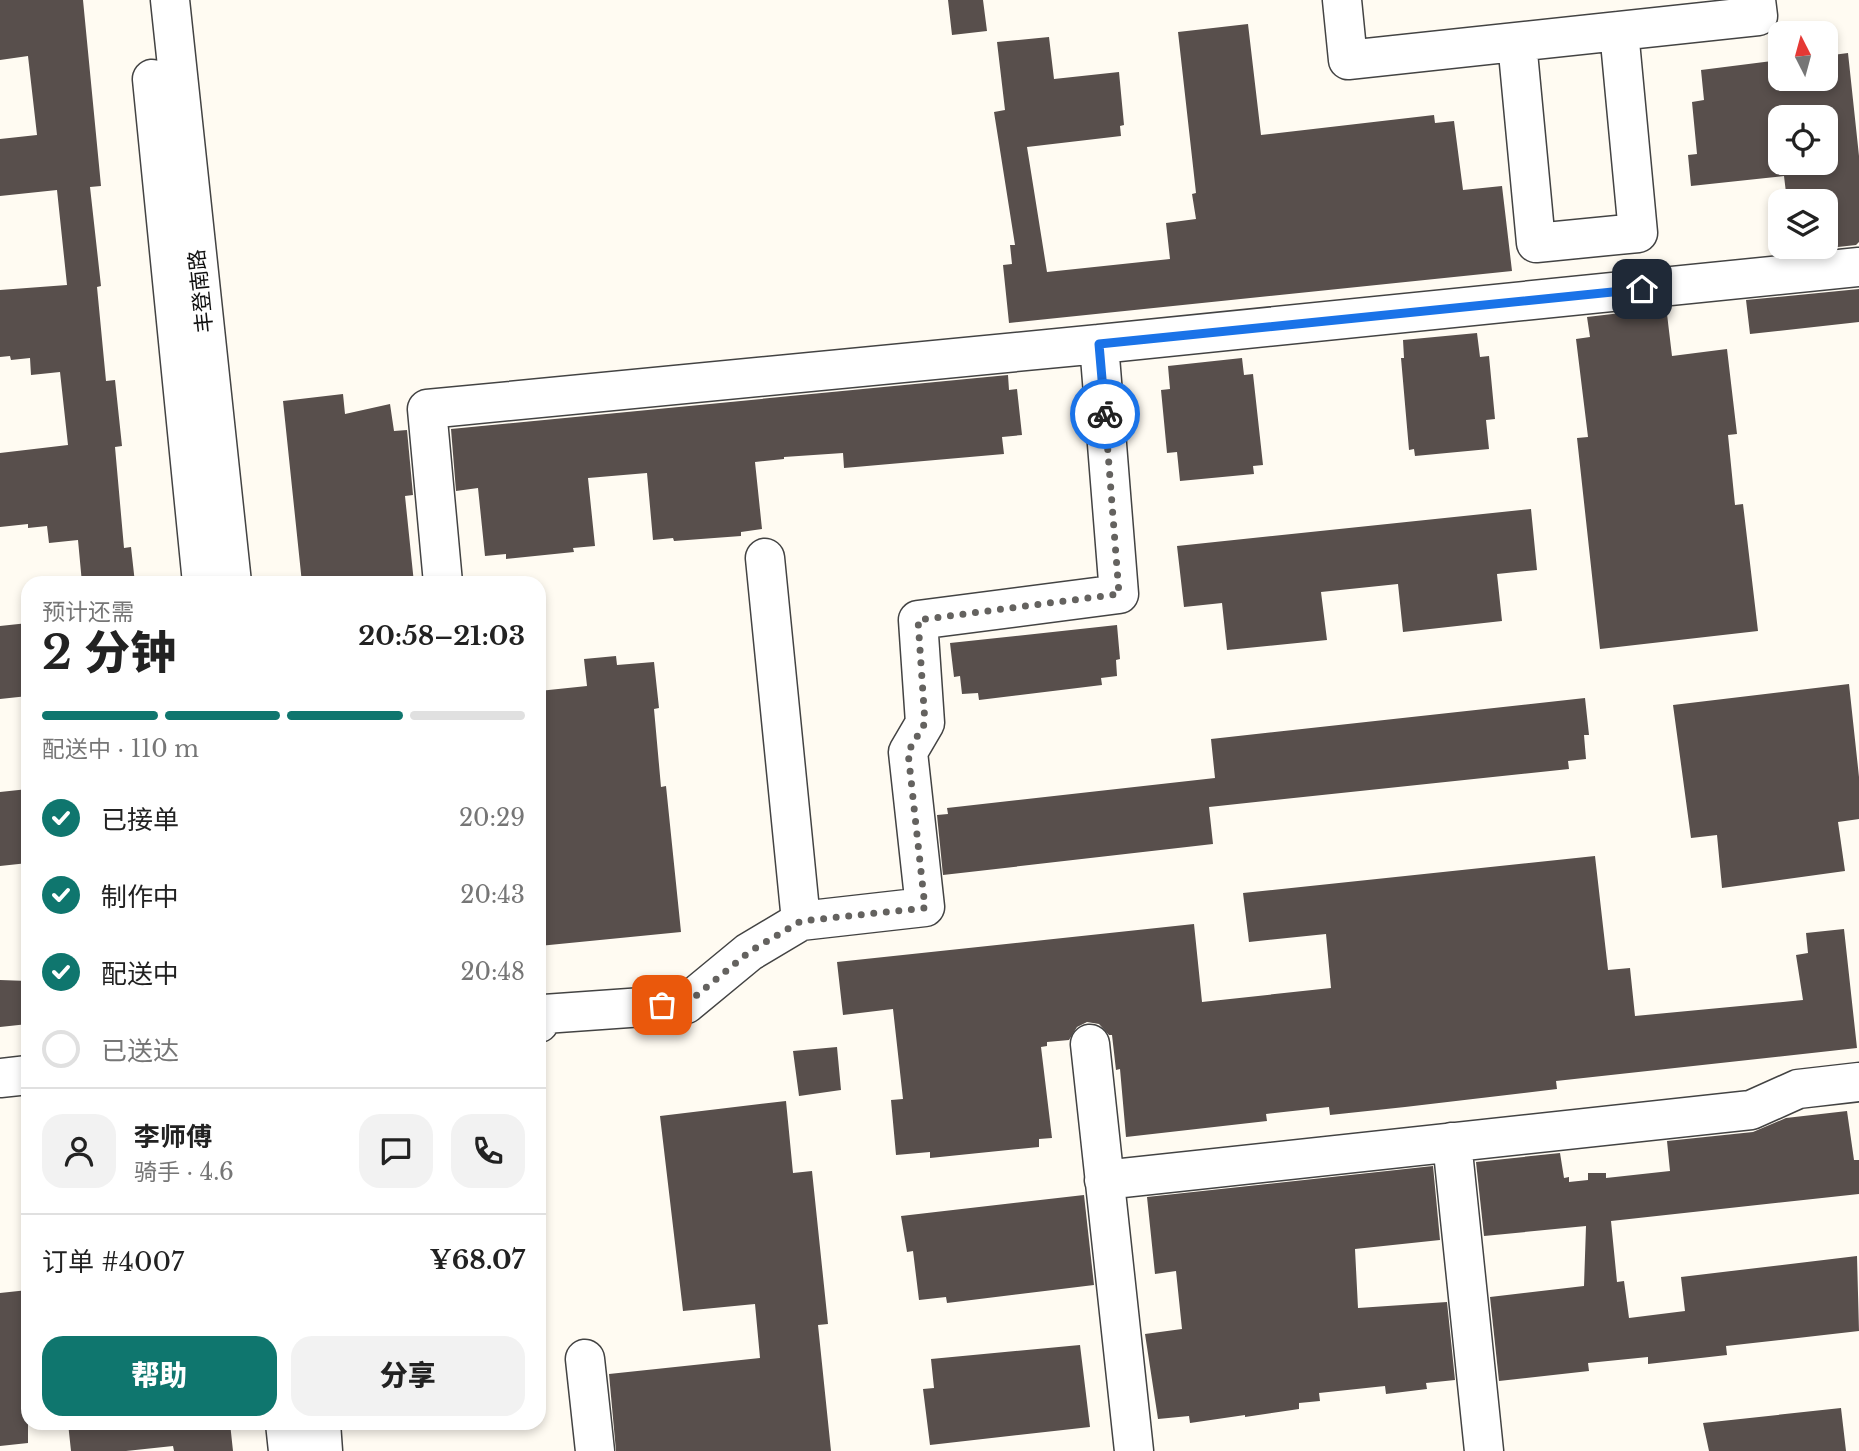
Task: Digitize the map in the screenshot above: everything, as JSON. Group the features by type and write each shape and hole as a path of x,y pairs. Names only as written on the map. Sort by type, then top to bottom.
{"street":[{"name":"丰登南路","path":"144,0 201,576"},
{"name":"丰登南路","path":"170,0 231,576"},
{"path":"1342,0 1348,60 1758,16 1756,0"},
{"path":"1517,42 1536,243 1639,233 1619,31"},
{"path":"442,576 427,409 1859,267"},
{"path":"546,1014 686,1004 749,952 801,921 925,908 908,752 925,723 918,620 1119,594 1099,344"},
{"path":"765,558 801,921"},
{"path":"1090,1044 1134,1451"},
{"path":"0,1078 21,1076"},
{"path":"1104,1180 1751,1110 1798,1089 1859,1082"},
{"path":"1452,1142 1484,1451"},
{"path":"585,1359 595,1451"},
{"path":"286,1430 288,1451"},
{"path":"322,1430 323,1451"}],"building":[{"path":"0,0 83,0 101,186 90,187 101,286 97,287 106,381 115,380 122,446 115,447 124,548 131,547 134,576 81,576 78,540 49,543 47,526 28,528 28,524 0,527 0,453 68,445 60,372 31,375 30,358 11,360 10,356 0,357 0,290 67,285 57,190 0,196 0,139 37,135 28,56 0,60"},
{"path":"948,0 983,0 987,31 952,35"},
{"path":"1248,24 1261,135 1434,115 1435,123 1454,121 1463,190 1502,186 1512,271 1009,323 1003,265 1012,264 1010,245 1015,245 994,112 1005,110 997,42 1049,37 1054,79 1119,72 1124,125 1120,126 1121,136 1027,147 1047,272 1170,259 1166,223 1196,219 1192,194 1196,193 1178,32"},
{"path":"1848,53 1859,156 1859,242 1856,245 1838,247 1838,189 1786,189 1784,176 1691,186 1688,155 1697,154 1692,102 1704,100 1701,70 1768,62 1768,91 1838,91 1838,54"},
{"path":"1859,289 1859,322 1750,334 1746,300"},
{"path":"1638,311 1639,317 1667,314 1672,356 1727,349 1737,434 1728,435 1735,505 1743,504 1758,631 1600,649 1577,438 1588,437 1576,339 1590,337 1587,317"},
{"path":"1477,333 1480,357 1489,356 1495,419 1486,420 1489,449 1415,456 1414,449 1409,450 1401,358 1404,358 1403,340"},
{"path":"1242,358 1244,375 1253,374 1263,465 1253,466 1254,474 1180,481 1177,452 1167,453 1161,390 1170,389 1168,366"},
{"path":"1008,375 1009,390 1017,389 1022,435 1002,437 1004,454 844,468 843,453 755,462 762,529 741,532 741,536 653,540 647,473 588,478 595,546 573,548 574,552 506,559 506,554 485,556 478,488 456,491 451,429"},
{"path":"343,394 345,414 390,404 394,431 407,430 413,495 405,496 413,576 301,576 283,401"},
{"path":"1531,509 1537,570 1497,574 1502,621 1403,632 1398,584 1321,592 1327,640 1227,650 1222,603 1184,607 1177,546"},
{"path":"21,624 21,697 0,699 0,626"},
{"path":"1117,625 1120,659 1116,660 1117,676 1101,678 1102,685 979,700 978,693 962,694 960,676 954,677 950,643"},
{"path":"616,656 617,665 654,662 659,708 654,709 661,787 666,786 681,932 546,945 546,690 587,686 584,659"},
{"path":"1849,684 1859,777 1859,819 1838,822 1845,871 1722,888 1717,835 1691,838 1673,705"},
{"path":"1585,698 1589,735 1584,735 1586,759 1568,761 1569,769 1209,807 1213,844 943,875 937,815 948,814 947,808 1215,778 1211,739"},
{"path":"21,790 21,864 0,866 0,792"},
{"path":"1595,856 1608,970 1630,968 1635,1016 1803,1000 1796,955 1808,953 1806,933 1844,929 1857,1048 1556,1081 1557,1089 1405,1107 1330,1115 1329,1107 1266,1114 1267,1121 1126,1137 1120,1069 1116,1070 1112,1035 1099,1024 1087,1022 1077,1027 1069,1040 1047,1042 1047,1046 1041,1047 1052,1138 1039,1139 1039,1147 930,1158 930,1152 896,1155 891,1100 903,1099 893,1009 843,1015 837,962 1194,924 1202,1002 1331,988 1326,934 1249,942 1243,893"},
{"path":"0,980 21,981 21,1025 0,1027"},
{"path":"837,1047 841,1090 799,1096 793,1051"},
{"path":"786,1101 793,1173 812,1171 828,1324 818,1325 831,1451 616,1451 609,1374 760,1358 755,1304 683,1311 660,1116"},
{"path":"1847,1111 1854,1160 1859,1160 1859,1194 1611,1221 1617,1282 1624,1281 1629,1318 1685,1311 1681,1277 1857,1256 1859,1331 1726,1346 1727,1355 1648,1364 1648,1357 1588,1363 1589,1371 1499,1381 1490,1297 1584,1286 1586,1226 1484,1236 1476,1162 1560,1153 1564,1178 1569,1177 1569,1182 1588,1180 1588,1173 1606,1173 1606,1178 1670,1171 1667,1141 1753,1132 1786,1118"},
{"path":"1433,1166 1440,1240 1355,1249 1358,1308 1447,1302 1455,1380 1426,1383 1427,1389 1386,1394 1385,1386 1319,1393 1320,1401 1299,1403 1299,1409 1245,1417 1190,1423 1189,1416 1158,1419 1145,1334 1182,1329 1176,1271 1155,1274 1147,1197"},
{"path":"1084,1195 1094,1285 947,1303 946,1297 919,1300 913,1251 907,1252 901,1216"},
{"path":"21,1291 21,1430 28,1430 28,1443 0,1446 0,1293"},
{"path":"1080,1345 1090,1427 930,1445 923,1389 934,1388 931,1359"},
{"path":"1841,1408 1846,1451 1709,1451 1703,1423"},
{"path":"69,1430 231,1430 233,1451 174,1451 173,1446 126,1451 71,1451"}],"way so far":[{"path":"662,1005 686,1004 749,952 801,921 925,908 908,752 925,723 918,620 1119,594 1105,414"}],"route":[{"path":"1105,414 1099,344 1642,289"}]}
